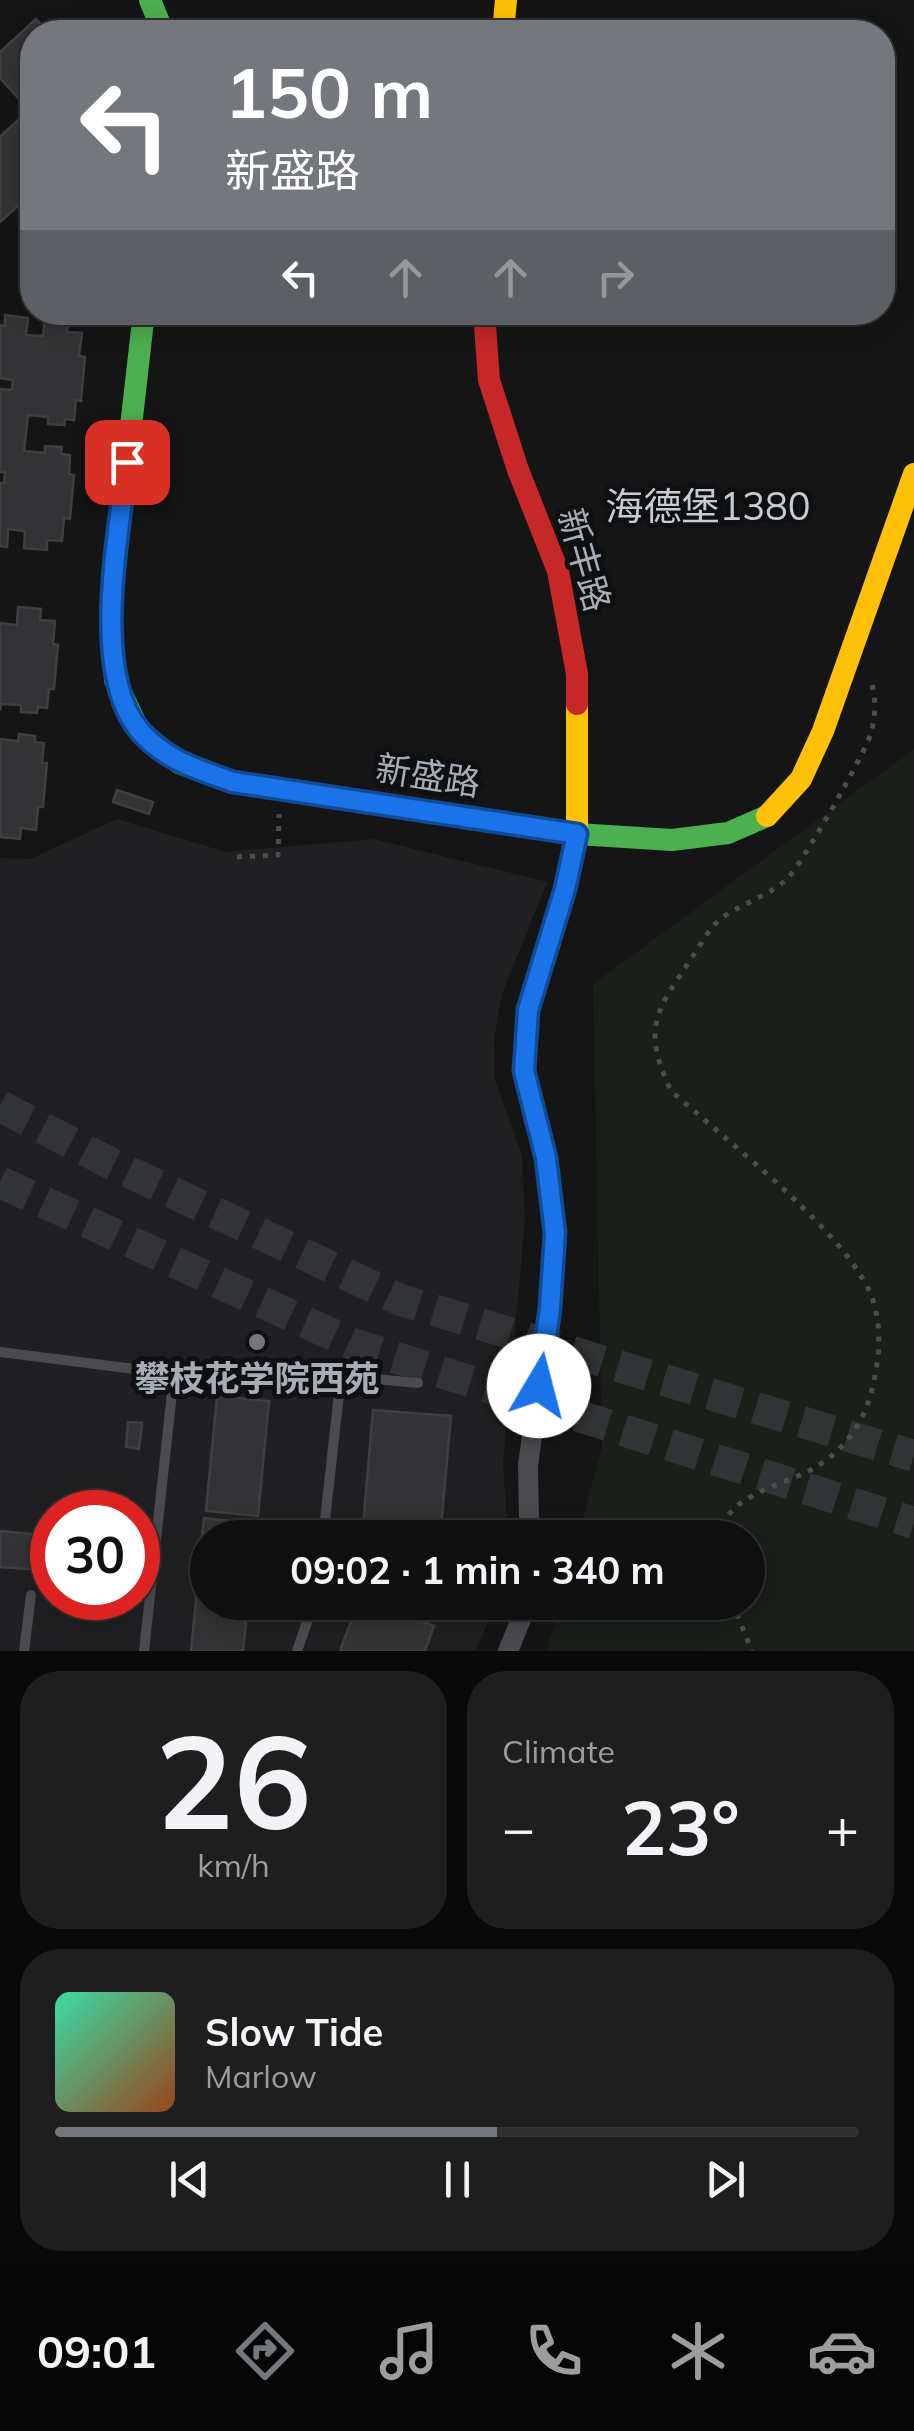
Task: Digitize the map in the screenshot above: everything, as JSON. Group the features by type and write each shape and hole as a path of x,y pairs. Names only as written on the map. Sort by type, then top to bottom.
{"street":[{"name":"新盛路","path":"143,325 110,612 115,680 139,730 179,763 233,782 577,834 672,840 728,834 770,814 800,780 823,731 914,474"},
{"name":"新丰路","path":"485,325 488,380 558,570 577,674 577,834"},
{"path":"889,544 914,530"},
{"path":"529,1520 528,1466 550,1308 555,1233 546,1158 524,1071 528,1010 565,889 577,834"},
{"path":"508,1651 521,1620"}],"lane":[{"path":"0,1352 174,1374 210,1364 418,1382"},
{"path":"144,1651 174,1374"},
{"path":"326,1520 340,1376"},
{"path":"24,1651 30,1595"},
{"path":"297,1651 308,1620"}],"path":[{"path":"726,1520 735,1507 761,1490 817,1466 850,1440 869,1402 881,1352 874,1303 857,1266 821,1226 671,1091 659,1065 654,1035 659,1006 718,920 768,895 791,875 870,736 876,709 872,683 853,647"},
{"path":"237,857 278,855 280,789"},
{"path":"739,1620 752,1651"}],"shaded area":[{"path":"914,749 914,1651 547,1651 555,1620 765,1620 765,1520 583,1520 602,1448 593,984"},
{"name":"攀枝花学院西苑","path":"117,819 226,852 373,839 547,882 502,994 494,1038 495,1080 522,1156 525,1221 503,1463 507,1520 190,1520 190,1620 489,1620 475,1651 0,1651 0,858 30,859"}],"building":[{"path":"20,34 20,100 0,78 0,52"},
{"path":"20,118 20,204 0,222 0,137"},
{"path":"5,315 20,317 20,325 27,325 26,335 43,336 44,325 68,325 67,332 82,333 79,356 85,357 81,401 76,400 74,420 65,419 64,425 48,424 48,417 28,415 24,451 45,453 45,446 62,447 61,454 70,455 69,474 74,475 70,519 64,518 62,541 47,540 47,550 24,548 25,531 8,529 7,547 0,546 0,483 4,483 5,472 0,472 0,389 12,390 13,380 0,378 0,325 5,326"},
{"path":"18,607 41,609 40,620 55,621 53,644 58,645 54,689 49,689 47,708 38,707 37,713 21,712 21,705 1,704 0,711 0,623 17,625"},
{"path":"19,734 35,736 35,742 44,743 42,763 47,763 43,807 38,807 36,830 21,828 20,839 0,837 0,739 18,741"},
{"path":"117,790 153,802 149,814 113,802"},
{"path":"217,1396 269,1401 258,1516 206,1511"},
{"path":"373,1410 451,1416 442,1520 364,1520"},
{"path":"128,1422 142,1423 139,1449 126,1447"},
{"path":"0,1531 30,1534 30,1569 0,1567"},
{"path":"194,1620 246,1620 243,1651 191,1651"},
{"path":"351,1620 418,1620 434,1626 425,1651 340,1651"}],"tunnel":[{"path":"0,1106 112,1164 401,1300 914,1456"},
{"path":"0,1182 353,1344 914,1523"}],"traffic: fast":[{"path":"150,0 158,20"},
{"path":"143,325 110,611 115,680 139,730 179,763 233,782 577,834 672,840 728,833 767,816"}],"traffic: slow":[{"path":"504,20 506,0"},
{"path":"767,816 801,779 823,731 914,474"},
{"path":"577,704 577,834"}],"traffic: jam":[{"path":"485,325 489,380 518,470 558,571 577,674 577,704"}],"place":[{"name":"攀枝花学院西苑","path":"257,1342"}],"district":[{"name":"海德堡1380","path":"708,507"}],"route":[{"path":"127,462 110,612 115,680 139,730 179,763 233,782 577,834 565,889 528,1010 524,1071 546,1158 555,1233 539,1386"}]}
